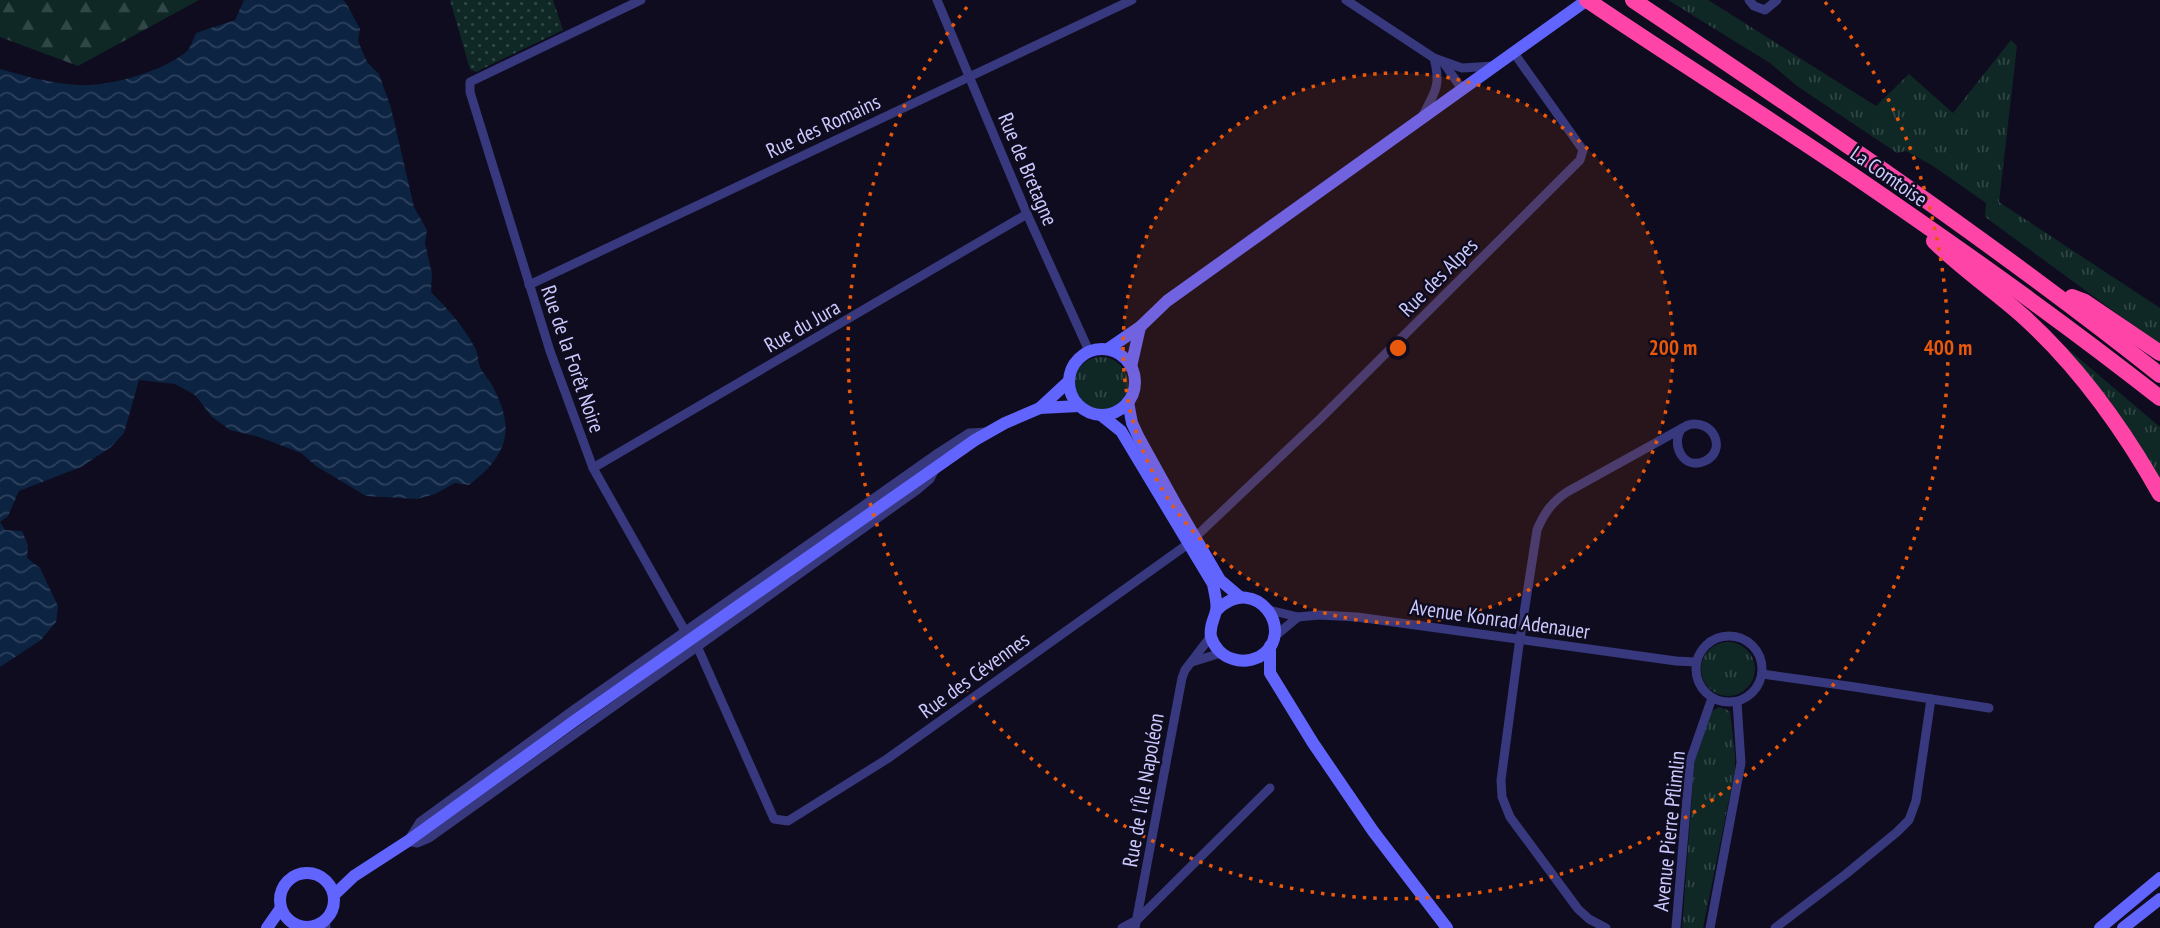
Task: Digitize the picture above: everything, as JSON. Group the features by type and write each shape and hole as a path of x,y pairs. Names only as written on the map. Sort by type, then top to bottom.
{"highway":[{"name":"La Comtoise","path":"1587,0 1855,177 2022,294 2160,398"},
{"name":"La Comtoise","path":"1633,0 1870,159 2047,286 2160,375"},
{"path":"1908,215 1953,260 2025,318 2060,354 2127,439 2160,494"},
{"path":"2047,286 2085,302 2160,353"}],"main road":[{"path":"1108,349 1140,327 1167,301 1587,0"},
{"path":"1131,367 1118,353 1108,349 1089,351 1074,364 1069,382 1073,399 1089,413 1101,415 1116,412 1128,402 1135,385 1131,367 1140,327"},
{"path":"334,895 355,876 936,467 988,432 1040,408 1069,382"},
{"path":"1128,402 1132,423 1139,438 1213,584 1217,610"},
{"path":"1040,408 1079,406"},
{"path":"1101,415 1121,431 1192,541 1220,580 1240,597"},
{"path":"1270,673 1275,628 1269,610 1251,598 1231,599 1217,610 1210,627 1211,636 1221,653 1270,673 1313,743 1373,831 1447,928"},
{"path":"1245,661 1263,654 1272,642"},
{"path":"325,879 334,895 326,924 306,928 290,921 281,908 280,897 284,887 294,876 311,873 325,879 355,876"},
{"path":"2100,928 2157,884"},
{"path":"2123,928 2160,899"},
{"path":"267,928 281,908"},
{"path":"273,928 290,921"}],"street":[{"name":"Rue de la Forêt Noire","path":"641,0 470,82 470,92 529,285 593,468 685,631"},
{"name":"Rue de Bretagne","path":"937,0 1027,214 1089,351"},
{"name":"Rue des Romains","path":"529,285 1132,0"},
{"path":"1346,0 1438,59 1470,69 1495,66"},
{"path":"1749,0 1754,6 1765,10 1777,0"},
{"name":"Rue des Alpes","path":"1192,541 1321,418 1580,160 1583,150 1514,53"},
{"path":"1438,59 1462,89"},
{"path":"1421,118 1438,87 1438,59"},
{"name":"Rue du Jura","path":"593,468 1027,214"},
{"path":"1606,928 1578,909 1510,817 1502,797 1501,780 1520,640 1537,530 1551,505 1567,492 1682,428 1694,423 1707,426 1715,436 1715,449 1707,460 1695,463 1683,458 1676,446 1678,433 1682,428"},
{"path":"936,467 930,479 918,490 429,838 417,843 408,841 420,822 685,631 938,453 969,433 988,432"},
{"path":"1654,444 1676,446"},
{"name":"Rue des Cévennes","path":"697,646 774,820 788,821 887,759 1192,541"},
{"name":"Avenue Konrad Adenauer","path":"1269,610 1298,617 1357,617 1696,662"},
{"path":"1272,642 1298,617"},
{"name":"Rue de l'Île Napoléon","path":"1136,924 1185,670 1211,636"},
{"path":"1738,637 1756,650 1760,657 1762,674 1754,692 1746,698 1737,702 1720,702 1704,692 1698,683 1696,662 1707,643 1716,638 1738,637"},
{"path":"1192,662 1221,653"},
{"path":"1762,674 1989,708"},
{"name":"Avenue Pierre Pflimlin","path":"1676,928 1690,761 1712,698"},
{"path":"1775,928 1846,874 1909,820 1916,801 1931,699"},
{"path":"1710,928 1741,764 1737,702"},
{"path":"1122,928 1136,924 1270,788"}],"green space":[{"path":"0,0 199,0 78,66 0,37"},
{"path":"450,0 553,0 563,30 476,72 470,69"},
{"path":"1668,0 1708,0 1876,106 1909,74 1953,113 2011,40 2017,46 1999,202 2160,308 2160,345 1985,217 1986,203 1933,166 1906,151 1897,153 1797,86 1770,63"},
{"path":"2055,338 2160,427 2160,482"},
{"path":"1101,357 1120,365 1128,384 1120,403 1101,411 1082,403 1074,384 1082,365"},
{"path":"1733,642 1743,646 1751,654 1755,669 1751,684 1743,692 1723,696 1713,692 1705,684 1701,664 1705,654 1713,646"},
{"path":"1719,707 1730,711 1735,770 1703,928 1682,928 1695,755 1712,711"}],"water":[{"path":"244,0 343,0 346,3 360,29 358,41 367,62 379,74 391,108 414,207 427,230 425,243 432,274 431,292 471,340 481,369 500,402 506,429 499,453 492,464 469,485 455,483 435,494 417,499 366,496 316,466 301,453 259,437 230,430 212,417 195,395 175,384 139,380 124,433 111,447 81,467 19,491 8,516 0,522 0,69 79,85 105,83 135,76 176,59 188,50 196,33 235,20"},
{"path":"0,522 5,530 22,531 28,545 27,558 40,568 58,606 56,622 41,640 0,667"}]}
